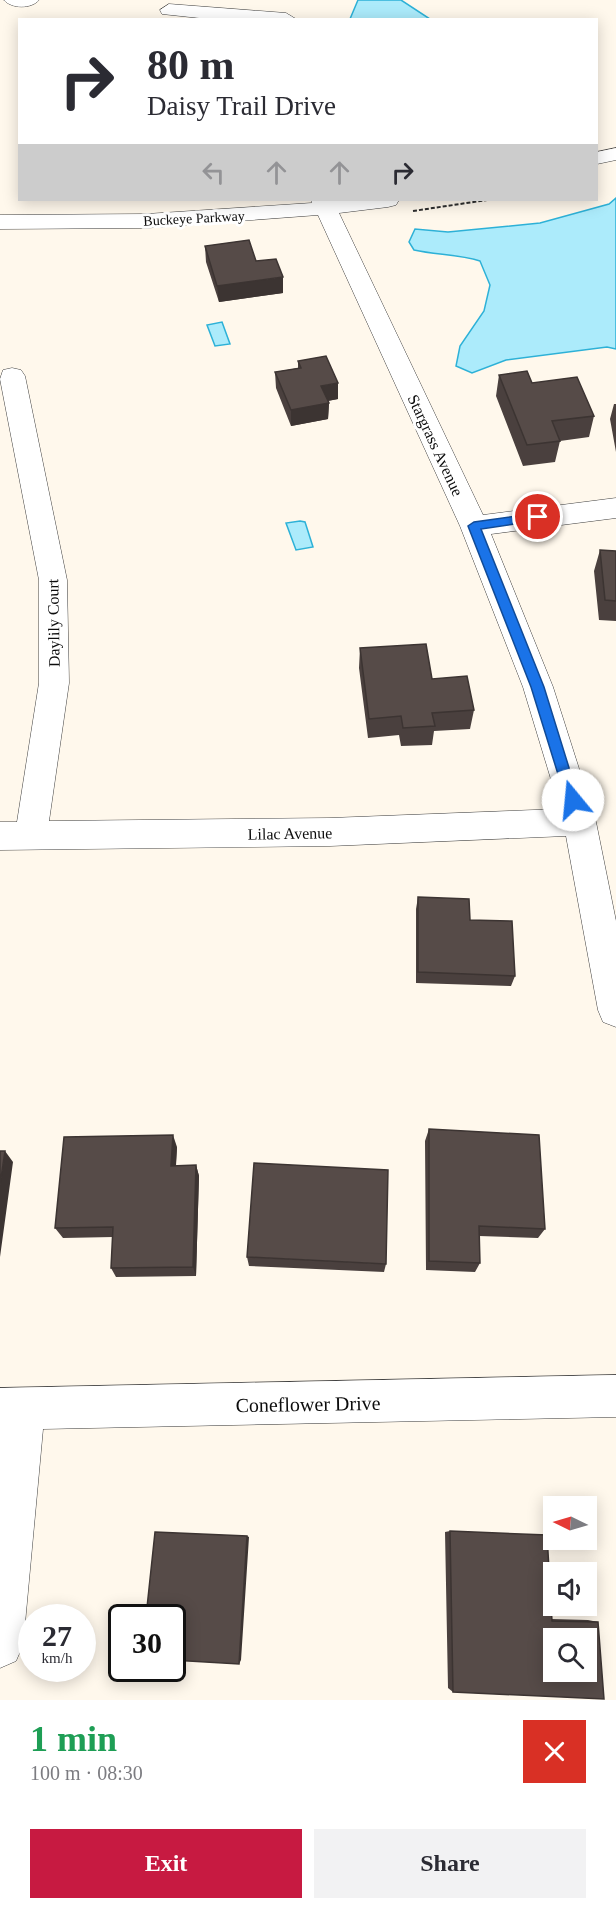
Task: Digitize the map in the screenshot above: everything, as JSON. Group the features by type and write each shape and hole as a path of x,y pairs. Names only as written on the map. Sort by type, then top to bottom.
{"street":[{"path":"13,0 30,0"},
{"path":"286,18 293,0"},
{"path":"169,10 273,18"},
{"path":"598,139 616,135"},
{"path":"598,158 616,154"},
{"name":"Buckeye Parkway","path":"0,202 143,201"},
{"name":"Buckeye Parkway","path":"0,222 157,221 372,201"},
{"name":"Stargrass Avenue","path":"323,204 474,526 538,687 580,822 616,1010"},
{"name":"Daylily Court","path":"12,376 53,580 54,683 15,836"},
{"path":"474,526 616,508"},
{"name":"Lilac Avenue","path":"15,836 330,832 580,822"},
{"name":"Coneflower Drive","path":"12,1409 616,1396"},
{"path":"0,1645 12,1409"}],"water":[{"path":"358,0 401,0 428,18 350,18"},
{"path":"616,198 616,349 607,347 506,360 472,373 456,366 460,346 484,311 490,285 480,261 414,250 409,242 415,229 448,232 540,223 609,204"},
{"path":"222,322 230,344 215,346 207,325"},
{"path":"305,522 313,547 296,550 286,523"}],"building":[{"path":"249,240 256,261 276,259 283,277 217,286 205,246"},
{"path":"326,356 338,383 321,386 329,403 291,410 275,372 301,368 298,361"},
{"path":"527,371 532,383 577,377 594,416 552,421 560,441 527,445 499,375"},
{"path":"600,550 616,551 616,601 605,600"},
{"path":"426,644 432,679 467,676 474,710 432,713 435,726 403,728 401,716 369,719 360,648"},
{"path":"418,897 469,899 470,920 512,921 515,976 418,972"},
{"path":"429,1129 539,1135 545,1229 479,1226 480,1263 429,1261"},
{"path":"173,1135 171,1166 196,1165 193,1267 111,1268 113,1227 55,1228 64,1137"},
{"path":"0,1151 5,1151 0,1185"},
{"path":"254,1163 388,1170 386,1264 247,1257"},
{"path":"450,1531 543,1535 543,1550 548,1550 549,1562 543,1562 543,1616 552,1616 552,1621 598,1622 604,1699 453,1692"},
{"path":"155,1532 247,1536 239,1664 186,1661 186,1604 147,1604"}],"route":[{"path":"538,517 474,526 538,687 573,800"}]}
